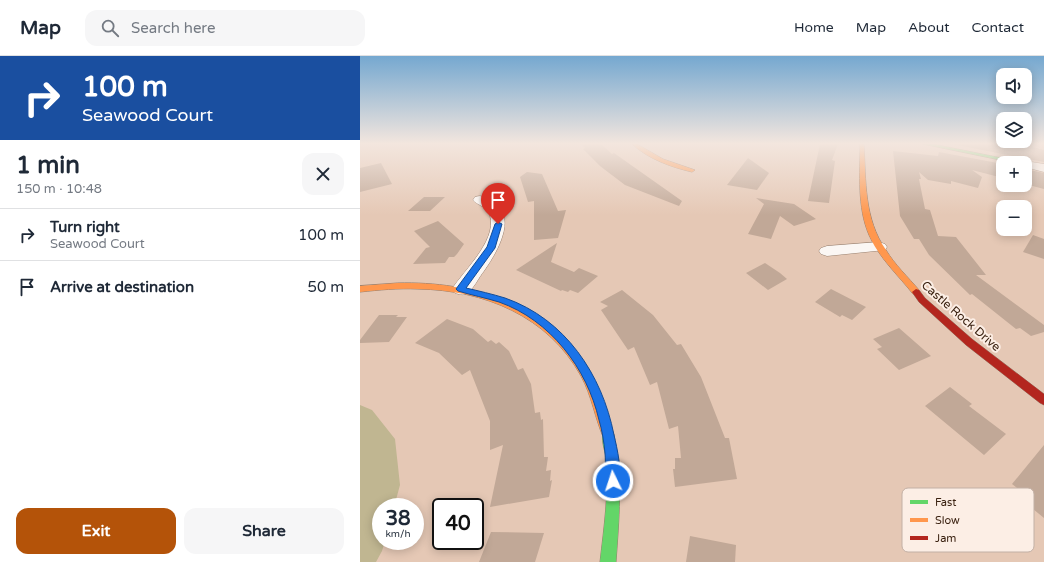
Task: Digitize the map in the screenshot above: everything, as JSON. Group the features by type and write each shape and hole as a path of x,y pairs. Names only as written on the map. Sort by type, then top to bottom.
{"street":[{"path":"679,168 692,170"},
{"name":"Castle Rock Drive","path":"863,168 864,200 872,233 879,247 898,273 922,300 969,342 1044,400"},
{"path":"461,289 491,248 498,224 498,218 493,208 480,200"},
{"path":"826,251 879,247"},
{"path":"360,289 410,286 461,289 502,300 525,311 547,325 575,353 592,384 605,419 612,452 614,496 608,562"}],"shaded area":[{"path":"360,405 372,410 395,439 400,485 396,498 372,498 372,550 382,550 376,562 360,562"}],"building":[{"path":"360,168 383,168 392,184 360,192"},
{"path":"602,168 635,168 682,201 679,206 625,185"},
{"path":"741,168 761,168 769,173 757,190 727,185"},
{"path":"815,168 834,168 829,203 808,201"},
{"path":"895,168 996,168 996,176 972,170 982,177 978,188 951,181 951,184 928,180 919,172 925,209 930,210 938,236 956,237 986,275 976,275 1044,325 1044,332 1031,336 1020,328 1016,329 972,294 970,295 929,255 919,239 914,239 900,216"},
{"path":"1032,170 1044,173 1044,189 1032,186"},
{"path":"527,172 542,174 558,211 566,210 558,238 534,240 534,201 528,202 520,177"},
{"path":"424,197 445,197 430,211 408,211"},
{"path":"756,198 794,204 816,219 794,226 780,216 771,239 748,234 764,204"},
{"path":"438,221 464,244 454,257 449,257 445,263 413,264 426,248 430,247 414,231"},
{"path":"1033,235 1044,239 1044,259 1023,252"},
{"path":"557,243 551,262 574,272 579,268 598,276 578,293 570,290 568,292 561,291 516,270"},
{"path":"765,263 787,279 768,290 746,273"},
{"path":"831,289 866,307 852,320 842,315 840,317 815,302"},
{"path":"622,290 653,315 677,345 681,344 701,377 725,438 729,438 737,479 675,487 673,469 675,469 675,458 681,458 678,426 669,429 657,382 650,385 634,347 628,350 601,310 608,306 600,302"},
{"path":"379,315 398,315 396,317 407,317 389,342 360,343 360,340"},
{"path":"447,319 473,329 488,342 491,340 496,344 499,342 509,351 518,370 523,368 531,384 535,413 540,412 541,420 543,419 544,457 548,457 546,471 551,470 550,481 552,480 549,497 490,507 503,445 490,450 490,421 470,370 462,375 439,353 415,343"},
{"path":"899,328 931,356 899,370 877,349 882,347 873,339"},
{"path":"950,387 972,404 969,406 1006,434 984,455 925,406"},
{"path":"1044,445 1044,518 1034,510 1034,488 1017,488 1012,484"},
{"path":"491,532 544,533 535,562 479,562"},
{"path":"690,536 736,545 735,562 686,562"}],"traffic: fast":[{"path":"608,435 613,467 613,498 608,562"}],"traffic: slow":[{"path":"682,168 692,170"},
{"path":"863,168 864,197 868,223 873,235 887,258 916,292"},
{"path":"360,289 408,286 436,287 470,292 500,301 526,313 549,330 569,350 585,374 598,403 608,435"}],"traffic: jam":[{"path":"916,292 922,300 969,342 1044,400"}],"route":[{"path":"498,224 491,248 461,289 502,300 525,311 547,325 564,340 575,353 592,384 605,419 612,452 613,481"}]}
